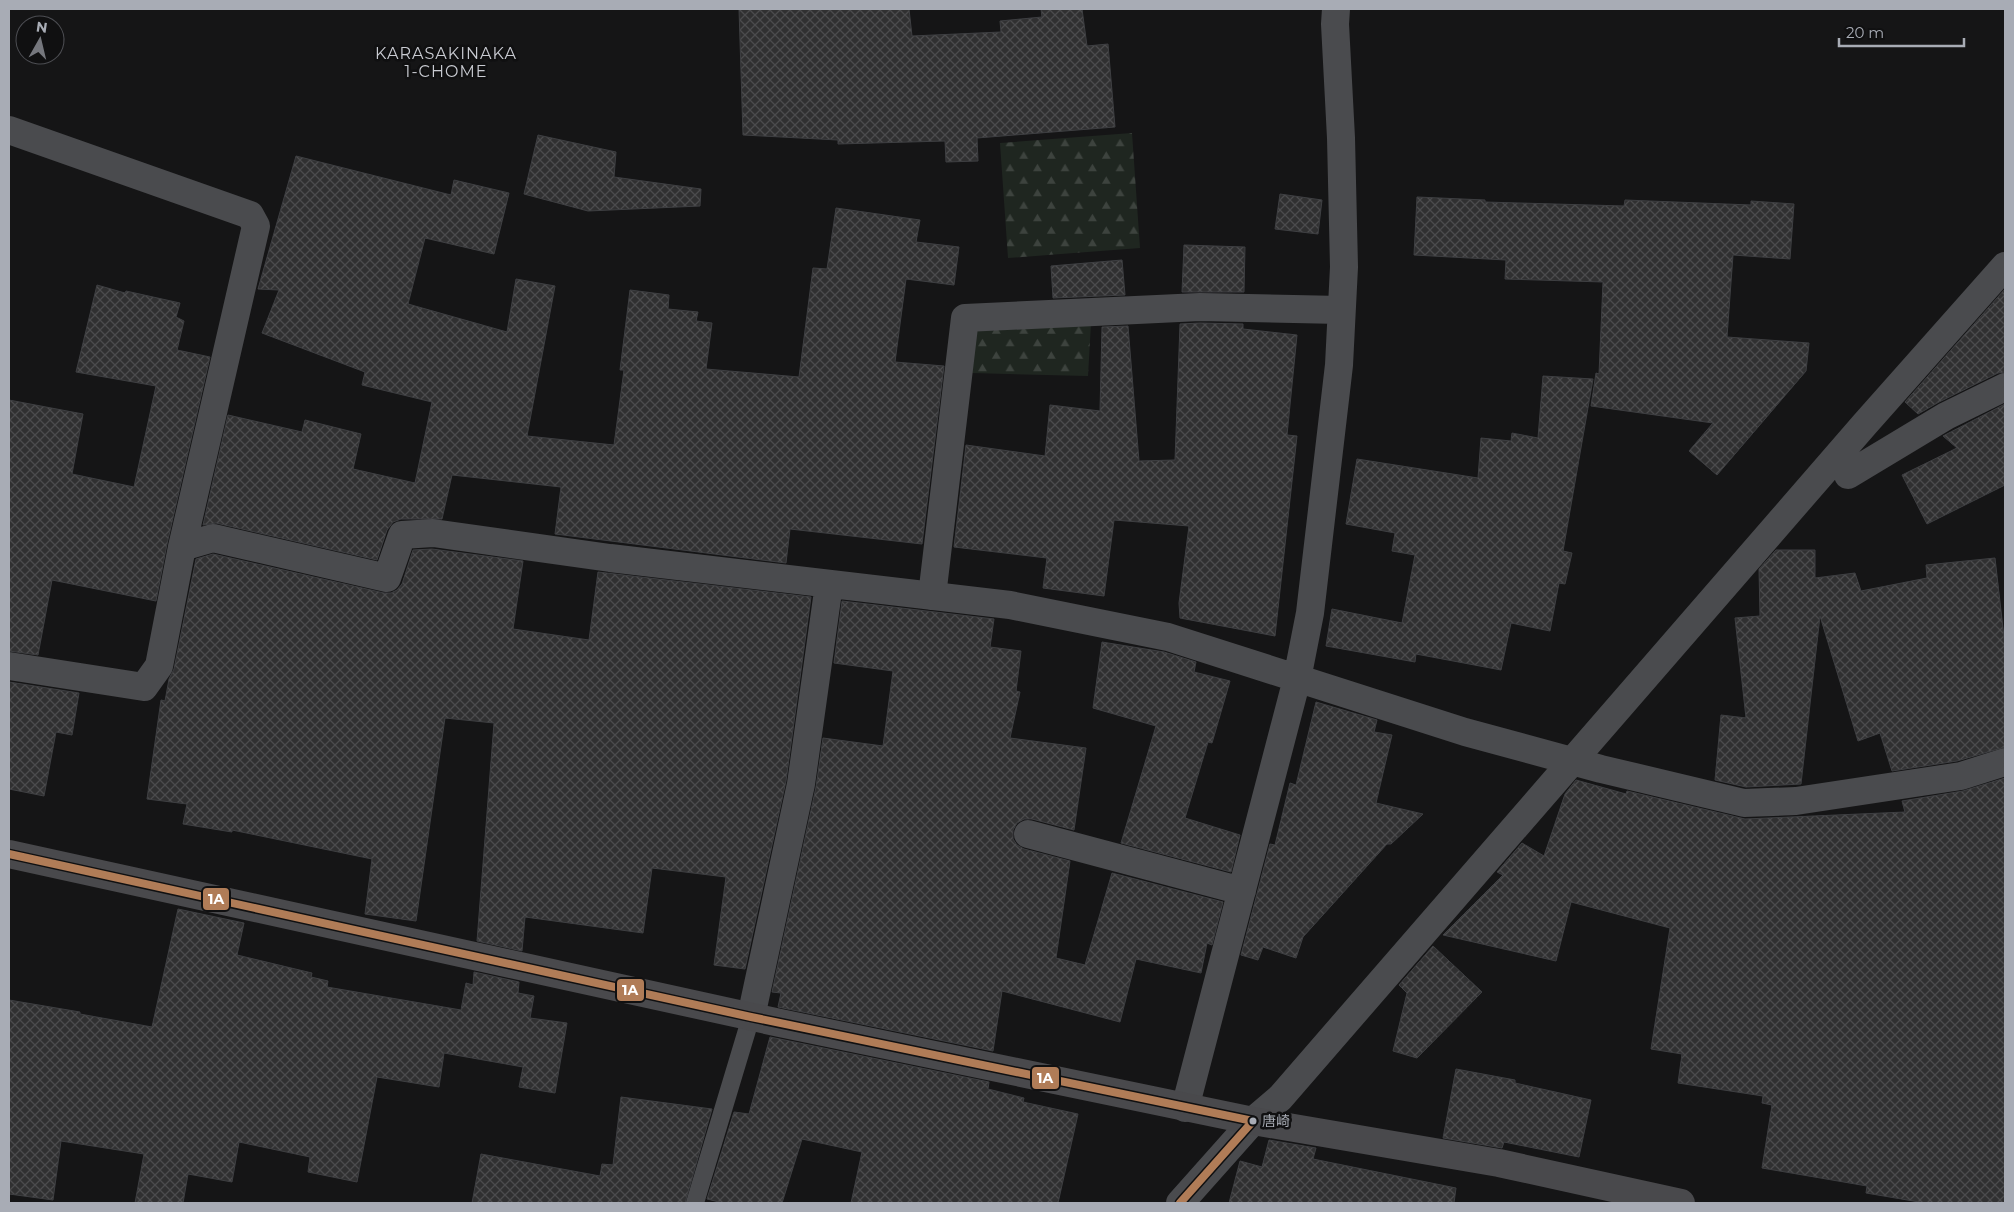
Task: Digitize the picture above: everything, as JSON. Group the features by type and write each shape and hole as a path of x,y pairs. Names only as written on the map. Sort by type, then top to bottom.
{"street":[{"path":"1185,1108 1298,679 1313,593 1339,365 1344,257 1336,9"},
{"path":"9,130 250,215 256,226 182,547 159,666 144,687 9,666"},
{"path":"1180,1203 1253,1121 1280,1098 1864,425 2005,266"},
{"path":"932,596 965,318 1200,307 1341,310"},
{"path":"1848,475 1946,416 2005,387"},
{"path":"182,547 213,538 387,578 402,535 433,534 610,558 1010,606 1168,638 1465,732 1572,761 1744,803 1796,801 1961,776 2005,762"},
{"path":"751,1017 800,784 829,584"},
{"path":"1028,834 1242,891"},
{"path":"9,854 751,1017 1185,1108 1499,1163 1682,1203"}],"lane":[{"path":"695,1203 751,1017"}],"green space":[{"path":"1132,133 1140,248 1008,258 1000,143"},
{"path":"1091,323 1088,376 972,373 976,328"}],"building":[{"path":"739,9 909,9 912,36 1001,32 1000,21 1042,17 1041,9 1082,9 1087,46 1108,44 1115,127 977,138 978,161 946,162 945,141 838,144 838,140 743,135"},
{"path":"538,135 616,152 614,177 701,189 700,206 588,211 524,194"},
{"path":"296,156 451,195 454,180 509,193 494,254 425,238 408,304 507,332 516,279 555,286 527,436 614,445 624,370 620,370 630,290 669,295 668,309 698,312 696,321 712,323 706,369 799,377 813,268 827,269 836,208 920,220 916,242 959,247 954,285 906,279 895,362 944,366 922,544 790,529 786,563 555,534 561,487 452,475 442,519 401,519 393,522 387,530 377,560 216,523 203,525 228,415 302,432 305,420 361,434 353,469 415,483 432,402 362,385 365,372 262,333 279,290 258,289"},
{"path":"1280,194 1322,200 1318,234 1275,229"},
{"path":"1417,197 1485,200 1485,202 1624,206 1625,200 1751,205 1751,201 1794,204 1790,259 1733,255 1727,337 1809,343 1806,371 1717,475 1689,451 1713,423 1591,406 1596,373 1599,374 1603,282 1505,279 1506,260 1414,255"},
{"path":"1184,245 1245,247 1244,292 1182,292"},
{"path":"1122,260 1125,295 1053,298 1051,266"},
{"path":"97,285 125,293 126,291 180,303 176,317 184,321 177,350 210,357 167,544 156,601 52,580 38,655 9,651 9,400 83,414 72,474 134,487 156,386 76,372"},
{"path":"2005,289 2005,372 1998,373 1918,414 1905,402"},
{"path":"1180,324 1243,324 1243,329 1297,335 1287,435 1297,436 1275,636 1180,618 1179,603 1189,526 1114,520 1104,596 1043,588 1047,558 954,547 966,445 1045,456 1050,405 1100,411 1102,327 1128,326 1139,461 1175,460"},
{"path":"1543,376 1593,379 1563,551 1572,553 1565,584 1559,583 1550,631 1511,623 1501,670 1416,654 1415,662 1326,646 1332,609 1402,623 1415,555 1392,551 1395,533 1346,524 1357,459 1478,478 1481,438 1511,441 1512,433 1538,438"},
{"path":"2005,404 2005,485 1927,524 1902,475 1957,448 1943,436"},
{"path":"432,549 523,561 513,629 589,640 598,572 811,597 786,781 745,969 714,965 726,877 652,868 643,933 525,917 522,951 477,941 494,723 445,718 416,921 365,914 372,859 232,830 232,832 183,824 187,804 147,799 161,700 165,701 169,679 174,669 196,559 213,554 391,593 402,584 413,550"},
{"path":"1776,550 1815,550 1815,578 1855,573 1861,591 1927,578 1926,565 1995,558 2005,646 2005,747 1957,761 1892,771 1880,733 1858,741 1820,616 1801,784 1746,787 1715,780 1721,715 1746,718 1735,618 1760,616 1759,569"},
{"path":"842,601 994,619 990,647 1021,651 1016,691 1020,692 1010,738 1086,748 1074,830 1032,819 1024,819 1017,823 1013,830 1013,839 1017,845 1024,849 1070,861 1056,958 1085,965 1112,873 1223,902 1212,945 1207,943 1201,973 1136,959 1120,1022 1002,991 993,1051 778,1007 781,993 772,992 816,787 823,738 883,746 893,671 834,663"},
{"path":"1102,642 1164,652 1196,662 1194,672 1230,681 1212,743 1208,742 1185,818 1240,835 1231,872 1121,843 1156,726 1093,708"},
{"path":"9,682 79,693 72,735 56,732 44,796 9,789"},
{"path":"1316,702 1377,720 1374,732 1392,735 1376,803 1423,814 1391,844 1387,844 1303,937 1296,958 1263,947 1258,960 1241,955 1270,844 1275,845 1290,783 1296,785"},
{"path":"2005,778 2005,1203 1925,1203 1866,1193 1867,1186 1762,1168 1772,1105 1762,1103 1763,1096 1678,1083 1682,1054 1651,1049 1670,928 1571,902 1556,961 1443,935 1503,875 1497,872 1522,843 1544,856 1565,794 1576,780 1626,794 1627,791 1745,819 1905,812 1902,801 1963,791"},
{"path":"178,909 244,923 237,955 312,973 311,977 328,981 327,987 461,1010 466,983 473,985 474,972 519,982 518,993 534,996 530,1018 567,1023 555,1093 519,1087 523,1067 444,1053 439,1087 377,1077 357,1182 308,1172 310,1157 239,1142 232,1182 188,1174 183,1203 135,1203 144,1154 61,1141 53,1200 9,1194 9,1000 152,1027"},
{"path":"1433,946 1482,992 1417,1058 1393,1051 1407,993 1399,985"},
{"path":"770,1037 989,1082 988,1089 1024,1098 1023,1102 1078,1114 1058,1203 851,1203 862,1152 802,1139 782,1203 723,1203 707,1199 734,1112 749,1114"},
{"path":"1456,1069 1515,1080 1515,1083 1591,1100 1579,1157 1504,1142 1502,1148 1443,1138"},
{"path":"621,1097 712,1109 685,1203 472,1203 481,1154 600,1176 602,1164 613,1165"},
{"path":"1269,1140 1316,1148 1313,1159 1456,1188 1454,1203 1229,1203 1240,1161 1262,1167"}],"transit line":[{"name":"1A","path":"9,854 751,1017 1253,1121"},
{"name":"1A","path":"1180,1203 1253,1121"}],"place":[{"name":"唐崎","path":"1253,1121"}],"district":[{"name":"KARASAKINAKA 1-CHOME","path":"446,62"}]}
